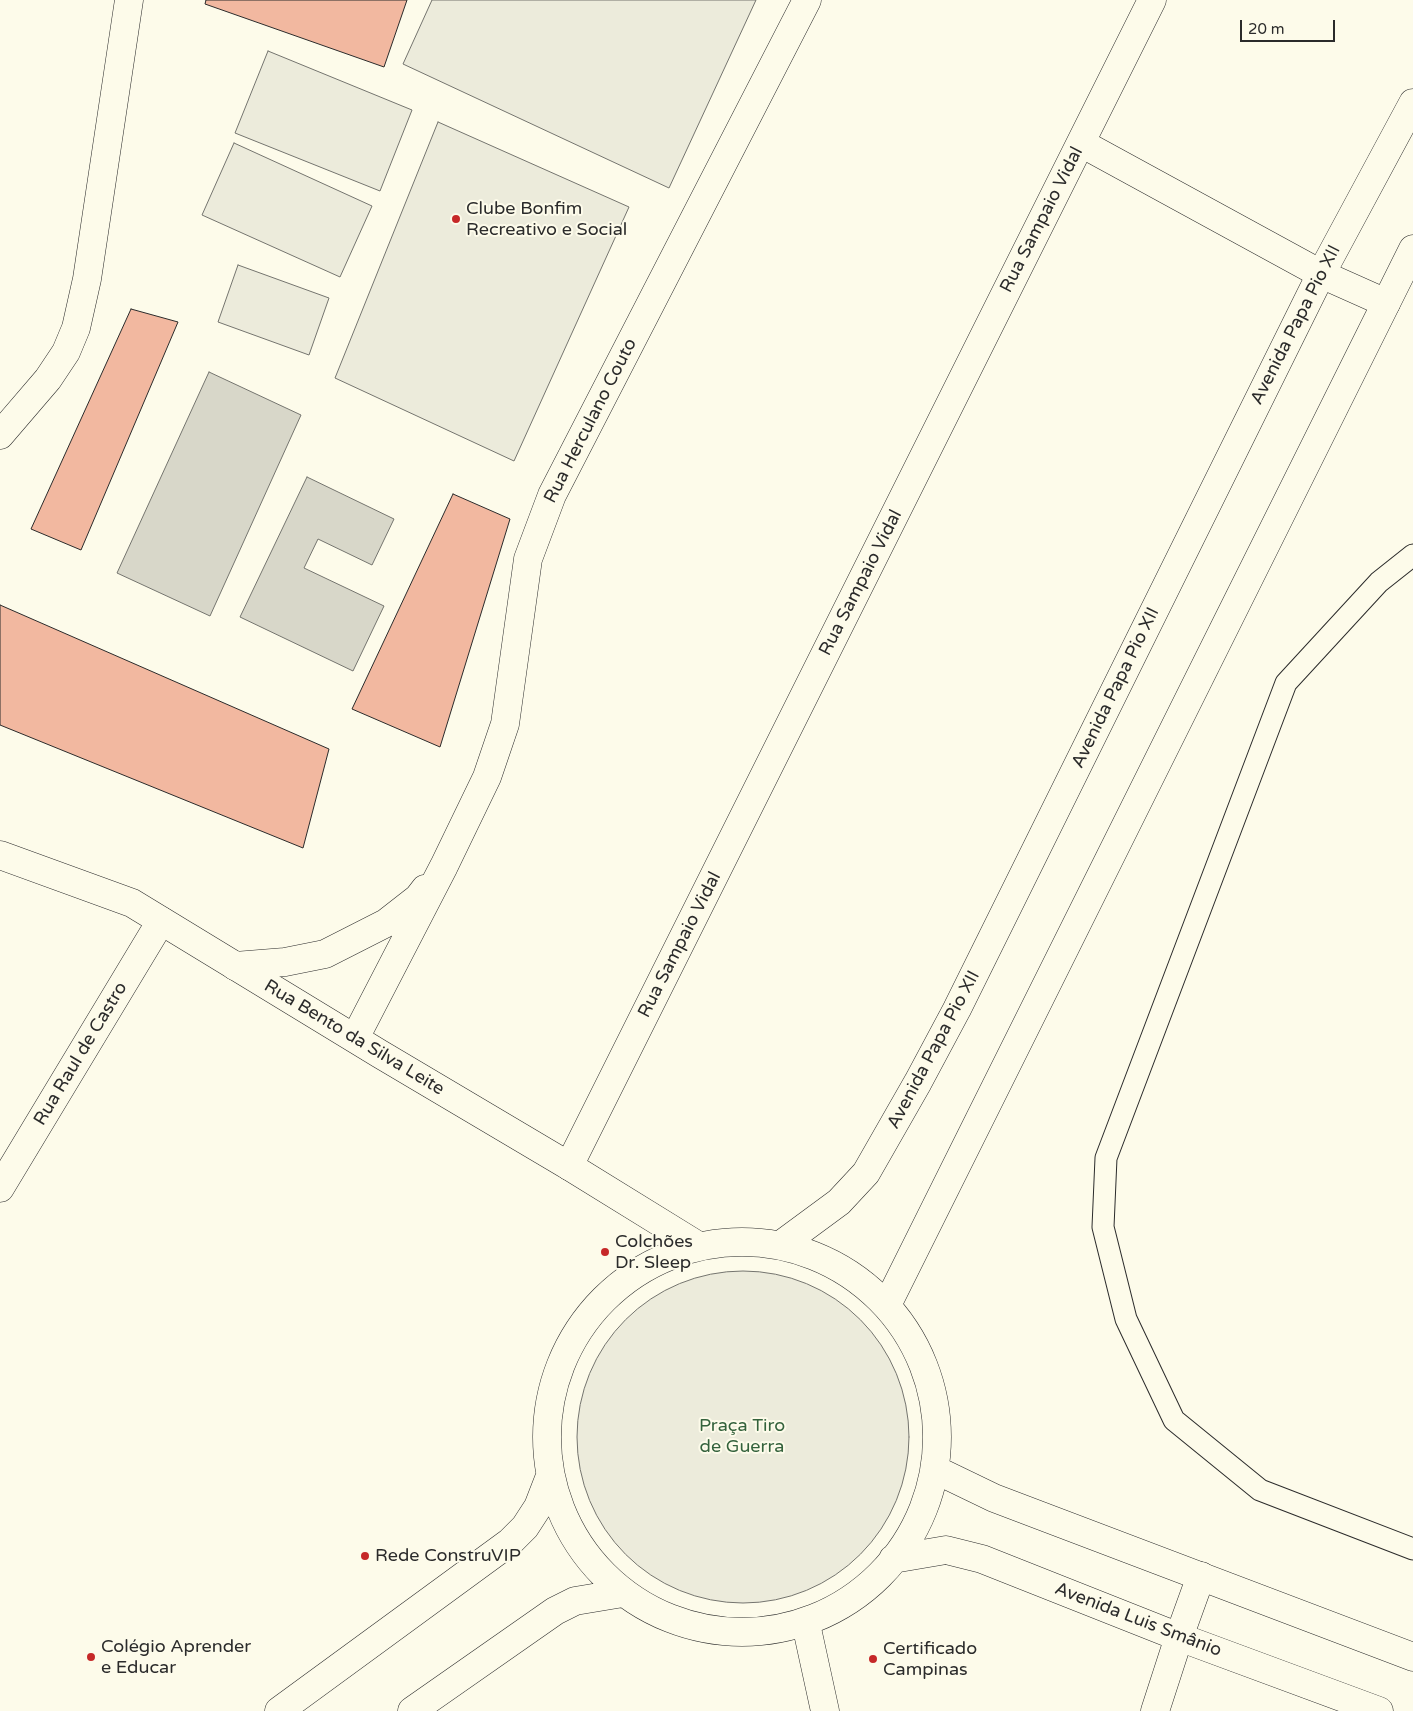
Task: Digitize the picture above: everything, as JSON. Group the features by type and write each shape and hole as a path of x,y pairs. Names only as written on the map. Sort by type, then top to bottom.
{"street":[{"path":"0,435 48,379 66,352 76,328 87,279 129,0"},
{"name":"Rua Herculano Couto","path":"355,1038 444,866 487,777 505,724 528,559 552,495 807,0"},
{"name":"Rua Sampaio Vidal","path":"569,1166 1152,0"},
{"name":"Avenida Papa Pio XII","path":"782,1244 839,1202 866,1173 922,1074 957,1009 1321,274 1413,103"},
{"path":"1081,143 1321,274 1386,303"},
{"path":"888,1305 1413,249"},
{"path":"1413,555 1379,582 1286,683 1106,1158 1102,1227 1126,1319 1174,1420 1260,1490 1413,1549"},
{"name":"Rua Bento da Silva Leite","path":"0,855 132,903 697,1245"},
{"name":"Rua Herculano Couto","path":"235,966 285,962 325,954 386,922 418,898 444,866"},
{"name":"Rua Raul de Castro","path":"0,1188 161,921"},
{"path":"782,1244 840,1266 888,1305 920,1354 937,1411 936,1470 922,1518 893,1559 854,1598 806,1624 755,1634 685,1626 622,1593 591,1562 565,1522 550,1476 546,1426 556,1376 577,1331 609,1292 650,1262 697,1245 782,1244"},
{"path":"936,1470 994,1498 1413,1657"},
{"path":"279,1711 510,1542 525,1527 538,1507 550,1476"},
{"name":"Avenida Luis Smânio","path":"893,1559 946,1550 982,1559 1179,1637 1379,1711"},
{"path":"1155,1711 1179,1637 1202,1576"},
{"path":"412,1711 555,1611 575,1601 622,1593"},
{"path":"806,1624 825,1711"}],"green space":[{"path":"432,0 756,0 669,188 403,64"},
{"path":"268,51 412,110 380,191 235,133"},
{"path":"438,122 629,207 514,461 335,378"},
{"path":"234,143 372,206 340,277 202,215"},
{"path":"238,265 329,298 309,355 218,322"},
{"name":"Praça Tiro de Guerra","path":"727,1271 759,1271 791,1278 821,1290 849,1308 872,1331 897,1373 909,1421 906,1469 897,1501 872,1543 849,1566 821,1584 791,1596 759,1603 727,1603 695,1596 665,1584 637,1566 614,1543 596,1515 584,1485 577,1453 577,1421 584,1389 596,1359 614,1331 637,1308 665,1290 695,1278"}],"shaded area":[{"path":"209,372 301,415 210,616 117,573"},
{"path":"307,477 394,519 372,565 318,539 304,568 384,606 353,671 240,617"}],"building":[{"path":"206,0 407,0 384,67 205,4"},
{"path":"131,309 178,322 81,550 31,529"},
{"path":"453,494 510,519 440,747 352,709"},
{"path":"0,605 329,749 303,848 0,725"}],"place":[{"name":"Clube Bonfim Recreativo e Social","path":"456,219"},
{"name":"Colchões Dr. Sleep","path":"605,1252"},
{"name":"Rede ConstruVIP","path":"365,1556"},
{"name":"Colégio Aprender e Educar","path":"91,1657"},
{"name":"Certificado Campinas","path":"873,1659"}]}
